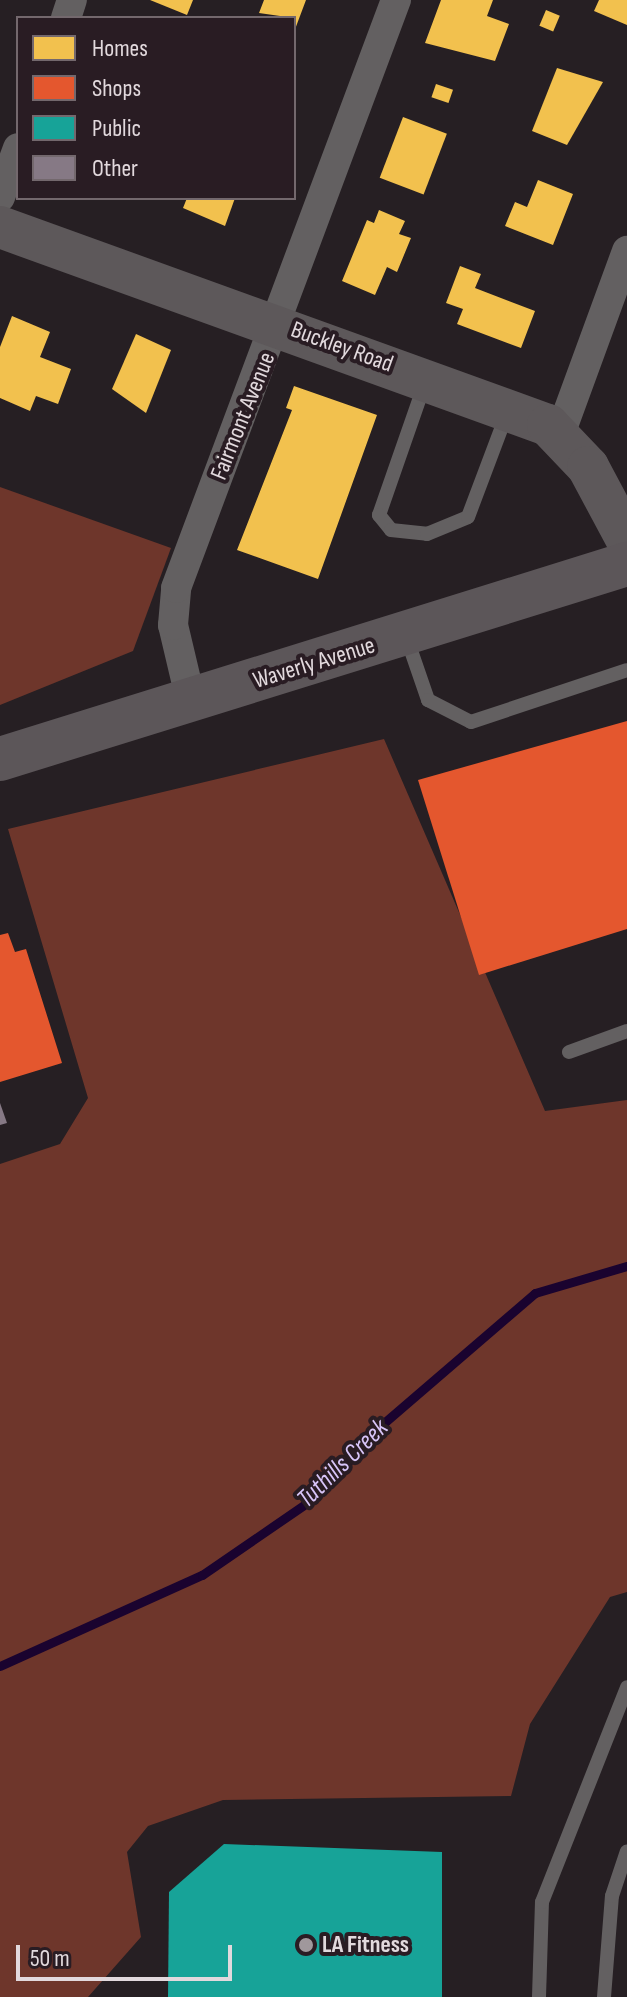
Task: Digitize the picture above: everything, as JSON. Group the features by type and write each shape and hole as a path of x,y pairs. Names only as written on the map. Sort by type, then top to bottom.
{"main road":[{"name":"Waverly Avenue","path":"0,759 627,564"}],"street":[{"name":"Fairmont Avenue","path":"191,701 173,625 176,588 279,324 396,0"},
{"path":"0,197 16,153"},
{"name":"Buckley Road","path":"0,227 279,324 509,409 560,434 588,467 627,540"},
{"path":"560,434 627,251"}],"lane":[{"path":"427,379 379,515 391,530 427,534 468,517 509,409"},
{"path":"405,635 428,700 471,722 627,670"},
{"path":"569,1052 627,1031"},
{"path":"539,1997 542,1902 627,1687"},
{"path":"604,1997 612,1896 627,1851"}],"shaded area":[{"path":"0,487 171,548 133,651 0,705"},
{"path":"384,739 545,1111 627,1100 627,1592 610,1597 530,1724 511,1796 223,1800 148,1826 127,1852 141,1937 88,1997 0,1997 0,1164 60,1144 88,1098 8,829"}],"building: Homes":[{"path":"150,0 193,0 187,15"},
{"path":"264,0 306,0 296,27 296,16 259,13"},
{"path":"441,0 493,0 487,16 509,24 495,61 425,43"},
{"path":"599,0 627,0 627,25 594,11"},
{"path":"546,10 560,16 553,32 539,26"},
{"path":"557,68 603,82 567,145 532,131"},
{"path":"436,84 453,90 448,103 431,97"},
{"path":"403,117 447,134 424,195 380,178"},
{"path":"538,180 573,194 553,245 505,226 515,202 527,207"},
{"path":"186,200 234,200 225,226 183,208"},
{"path":"379,210 405,221 399,234 411,238 397,272 387,267 375,295 342,281 367,220 374,223"},
{"path":"460,266 481,274 475,288 535,311 521,348 457,324 463,309 446,303"},
{"path":"12,316 50,332 40,357 71,369 58,404 36,396 30,411 0,398 0,347"},
{"path":"136,334 171,350 146,413 112,389"},
{"path":"294,386 377,415 318,579 237,550 292,410 286,408"}],"building: Shops":[{"path":"627,721 627,929 479,975 418,780"},
{"path":"8,933 15,952 26,949 62,1063 0,1082 0,935"}],"building: Public":[{"name":"LA Fitness","path":"224,1844 442,1852 442,1997 168,1997 169,1892"}],"building: Other":[{"path":"0,1103 7,1123 0,1125"}],"waterway":[{"name":"Tuthills Creek","path":"0,1666 202,1575 314,1498 385,1422 535,1293 627,1266"}],"place":[{"name":"LA Fitness","path":"306,1945"}]}
